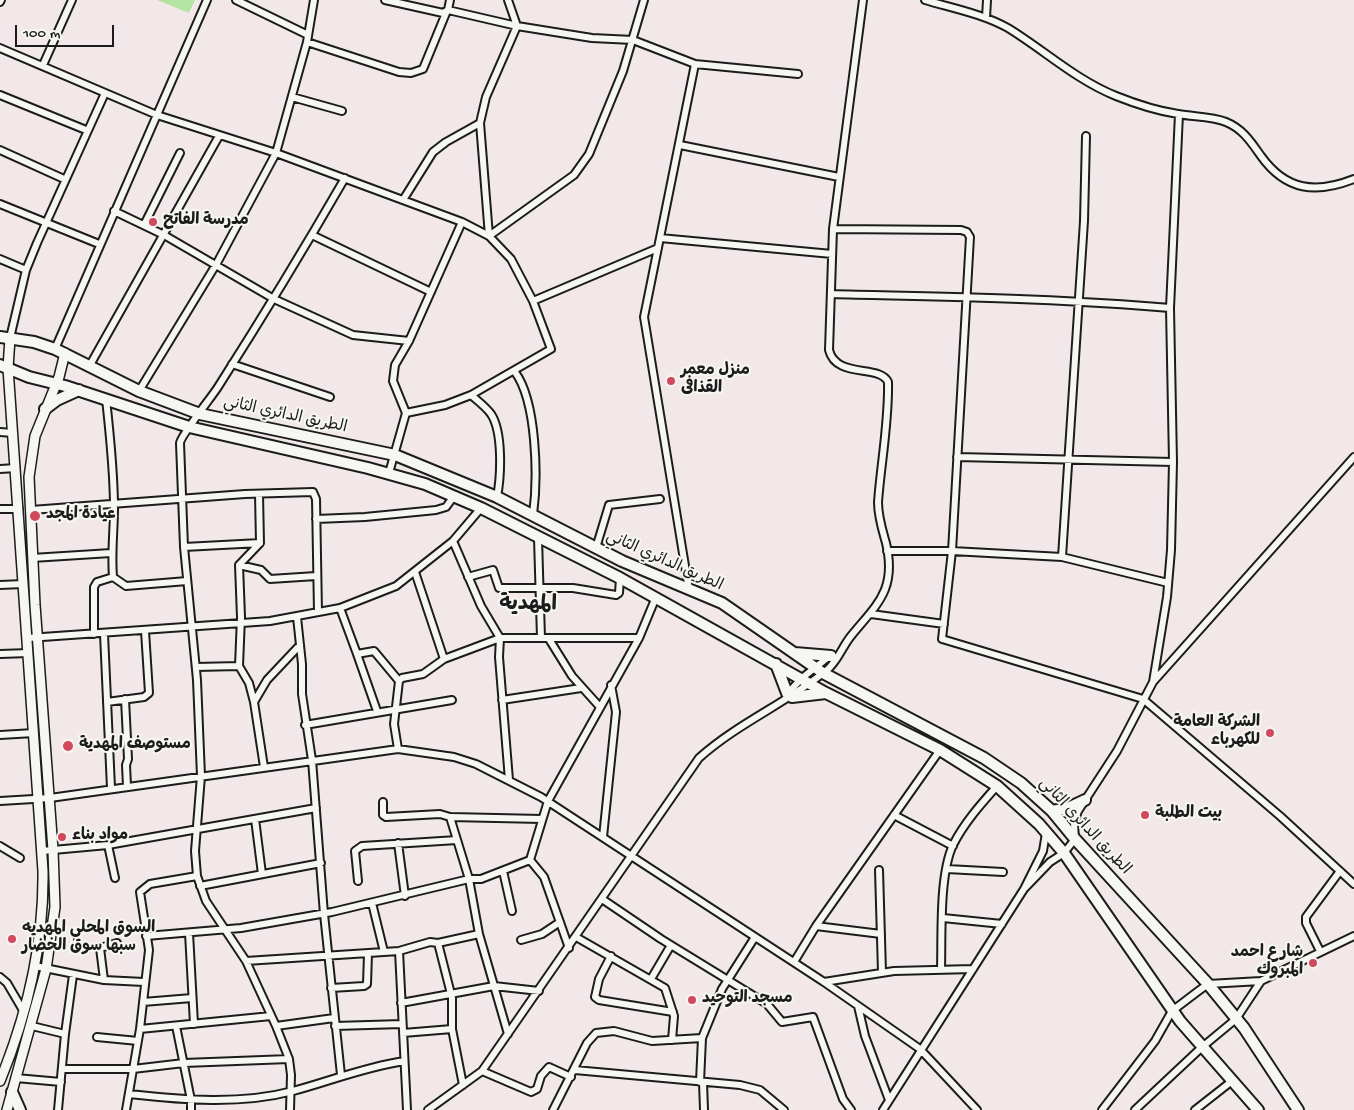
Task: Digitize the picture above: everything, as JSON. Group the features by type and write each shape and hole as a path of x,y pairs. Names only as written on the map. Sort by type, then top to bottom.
{"main road":[{"name":"الطريق الدائري الثاني","path":"5,337 55,349 90,365 139,392 200,414 395,455 497,497 596,548 722,603 819,671 984,758 1021,783 1052,811 1075,839 1208,984 1236,1019"},
{"path":"0,1081 34,966 44,907 42,851 19,508 13,433 4,367 5,337"},
{"path":"7,1110 33,1022 46,969 54,907 50,798 32,558 30,477 32,449 45,409 56,384 65,353"},
{"name":"الطريق الدائري الثاني","path":"4,367 29,377 79,390 189,428 389,473 454,496 482,508 620,578 826,693 940,750 997,786 1029,814 1064,853 1172,1011 1201,1048 1258,1110"},
{"path":"45,409 57,400 79,390"},
{"path":"791,653 831,656"},
{"path":"776,664 788,697 826,693"},
{"path":"1052,811 1068,808 1084,800"},
{"path":"1236,1019 1298,1110"},
{"path":"12,1092 20,1110"}],"street":[{"path":"43,65 72,0"},
{"path":"55,349 99,244 207,0"},
{"path":"236,0 307,38 399,72 411,73 423,70 447,12 450,0"},
{"path":"139,392 216,264 276,153 307,38 314,0"},
{"path":"385,0 517,26 592,38 633,40 695,64 798,74"},
{"path":"489,236 480,124 486,97 517,26 508,0"},
{"path":"489,236 574,175 582,166 589,154 624,71 644,0"},
{"path":"428,1110 482,1071 699,758 722,738 788,697 806,681 836,660 886,591 887,552 881,530 878,503 887,421 888,382 883,376 851,369 833,360 830,350 833,229 863,0"},
{"path":"926,0 986,18 1006,27 1098,88 1133,102 1178,114 1203,116 1226,122 1239,129 1271,166 1286,180 1311,188 1329,188 1354,180"},
{"path":"986,18 987,0"},
{"path":"0,48 157,115 276,153 345,178 462,222 489,236 511,259 533,302 551,349 515,372 471,395 445,405 406,413"},
{"path":"689,590 644,316 695,64"},
{"path":"5,337 26,270 44,223 105,93"},
{"path":"0,95 86,130"},
{"path":"292,97 342,111"},
{"path":"1153,682 1168,583 1173,462 1170,308 1178,114"},
{"path":"403,200 433,152 480,124"},
{"path":"90,365 219,136"},
{"path":"1062,557 1079,300 1086,136"},
{"path":"680,144 839,177"},
{"path":"0,150 64,179"},
{"path":"144,225 180,153"},
{"path":"290,1110 292,1091 288,1059 276,1026 246,961 206,901 197,876 195,851 202,776 196,667 184,547 180,443 183,434 200,414 274,299 345,178"},
{"path":"0,204 99,244"},
{"path":"114,211 164,235 274,299 353,336 409,341"},
{"path":"389,473 406,413 396,394 393,376 395,365 409,341 462,222"},
{"path":"833,229 967,232 970,236 952,551 942,635 944,640 1143,699 1280,816 1354,884"},
{"path":"312,235 431,292"},
{"path":"660,238 832,254"},
{"path":"533,302 658,248"},
{"path":"0,259 26,270"},
{"path":"831,294 1079,300 1170,308"},
{"path":"232,364 330,397"},
{"path":"515,372 522,381 527,396 536,474 533,514"},
{"path":"471,395 491,414 497,429 500,467 497,497"},
{"path":"106,399 114,505 114,543 111,553 112,577"},
{"path":"0,432 13,433"},
{"path":"957,457 1173,462"},
{"path":"1024,889 1050,862 1064,853 1075,839 1074,823 1084,800 1117,751 1153,682 1354,457"},
{"path":"0,470 16,468"},
{"path":"31,510 313,492 316,499 318,612"},
{"path":"259,494 260,543 239,565 239,666 249,683 254,702 264,767"},
{"path":"316,519 430,511 446,507 454,496"},
{"path":"596,548 609,505 660,499"},
{"path":"0,510 19,508"},
{"path":"28,638 240,624 340,608 381,593 415,572 453,541 482,508"},
{"path":"538,538 541,638"},
{"path":"453,541 468,577 500,638 502,700 509,780"},
{"path":"184,547 260,543"},
{"path":"887,552 952,551 1062,557 1168,583"},
{"path":"32,558 111,553"},
{"path":"239,565 261,570 270,579 316,576"},
{"path":"468,577 492,570 499,588 573,588 616,595 619,592 620,578"},
{"path":"415,572 444,658"},
{"path":"112,577 126,586 188,581"},
{"path":"94,634 94,587 97,582 112,577"},
{"path":"0,585 23,584"},
{"path":"530,860 548,802 599,706 639,638 656,597"},
{"path":"340,608 378,711"},
{"path":"871,614 944,624"},
{"path":"297,616 305,724 312,760 324,914 341,1075"},
{"path":"107,702 144,697 150,694 145,631"},
{"path":"104,634 111,788"},
{"path":"398,749 395,709 399,681 402,678 423,674 444,658 500,638 639,638"},
{"path":"549,639 581,688 599,706"},
{"path":"254,702 267,680 300,645"},
{"path":"819,671 831,656 842,650"},
{"path":"357,654 374,651 399,681"},
{"path":"0,654 29,654"},
{"path":"196,667 239,666"},
{"path":"603,837 616,712 611,685"},
{"path":"502,700 581,688"},
{"path":"125,700 128,759 126,765 127,786"},
{"path":"305,724 452,700"},
{"path":"0,735 34,734"},
{"path":"0,801 50,798 398,749 454,757 509,780 548,802 824,982 920,1049 977,1110"},
{"path":"794,962 816,926 940,750"},
{"path":"941,968 947,869 953,846 964,827 997,786"},
{"path":"383,802 383,815 386,817 440,814 450,817 542,819"},
{"path":"42,851 108,845 197,827 316,808"},
{"path":"894,815 953,846"},
{"path":"450,817 469,879 479,934 508,1034"},
{"path":"255,818 262,874"},
{"path":"883,1110 920,1049 1024,889 1043,850 1046,833"},
{"path":"358,881 357,848 398,843 457,840"},
{"path":"398,843 405,896"},
{"path":"108,845 115,878"},
{"path":"0,846 20,858"},
{"path":"146,936 189,933 324,914 372,904 469,879 481,879 530,860"},
{"path":"530,860 541,872 569,948"},
{"path":"200,886 321,863"},
{"path":"947,869 1003,872"},
{"path":"879,870 882,972"},
{"path":"503,871 512,911"},
{"path":"1320,951 1306,923 1306,917 1340,871"},
{"path":"126,1110 140,1029 149,950 140,897 142,888 150,884 197,876"},
{"path":"602,899 727,981 770,1006 782,1022 813,1017 843,1099 851,1110"},
{"path":"372,904 384,952"},
{"path":"943,918 1002,924"},
{"path":"521,940 542,934 560,922"},
{"path":"816,926 881,934"},
{"path":"189,933 194,1024"},
{"path":"246,961 399,951 430,942 438,943 479,934"},
{"path":"1102,1110 1155,1041 1172,1011 1208,984 1260,981 1354,936"},
{"path":"576,937 651,978 665,988 673,1012 674,1028 672,1040"},
{"path":"704,1110 702,1038 727,981 755,937"},
{"path":"104,980 100,948 117,943"},
{"path":"438,943 450,993 452,1029 463,1085"},
{"path":"651,978 671,945"},
{"path":"399,951 408,1110"},
{"path":"331,988 364,986 367,984 368,954"},
{"path":"611,956 599,979 595,997 599,1000 673,1012"},
{"path":"34,966 104,980 144,982"},
{"path":"824,982 882,972 941,968 972,969"},
{"path":"58,1110 65,1034 74,975"},
{"path":"0,977 7,984 22,1011 33,1022 65,1034"},
{"path":"1135,1110 1201,1048 1236,1019 1260,981"},
{"path":"401,1004 494,986 538,991"},
{"path":"143,1002 192,998"},
{"path":"858,1006 865,1036 889,1100"},
{"path":"140,1029 272,1016"},
{"path":"276,1026 334,1018"},
{"path":"335,1026 402,1024"},
{"path":"176,1026 191,1100 191,1110"},
{"path":"403,1034 452,1029"},
{"path":"552,1110 587,1043 599,1032 614,1031 652,1041 702,1038"},
{"path":"97,1037 138,1041"},
{"path":"63,1069 133,1070 184,1063 288,1059"},
{"path":"129,1094 191,1100 243,1098 292,1091 341,1075 404,1061"},
{"path":"482,1071 531,1092 537,1089 541,1076 549,1067 573,1073 752,1087 764,1093 784,1110"},
{"path":"16,1078 61,1082"},
{"path":"1196,1110 1232,1080"}],"green space":[{"path":"157,0 195,0 189,13"}],"place":[{"name":"مدرسة الفاتح","path":"153,222"},
{"name":"منزل معمر القذافى","path":"671,381"},
{"name":"عيادة المجد","path":"35,516"},
{"name":"الشركة العامة للكهرباء","path":"1270,733"},
{"name":"مستوصف المهدية","path":"68,746"},
{"name":"بيت الطلبة","path":"1145,815"},
{"name":"مواد بناء","path":"62,837"},
{"name":"السوق المحلي المهديه سبها سوق الخضار","path":"12,939"},
{"name":"شارع احمد المبروك","path":"1313,963"},
{"name":"مسجد التوحيد","path":"692,1000"}],"district":[{"name":"المهدية","path":"528,606"}]}
